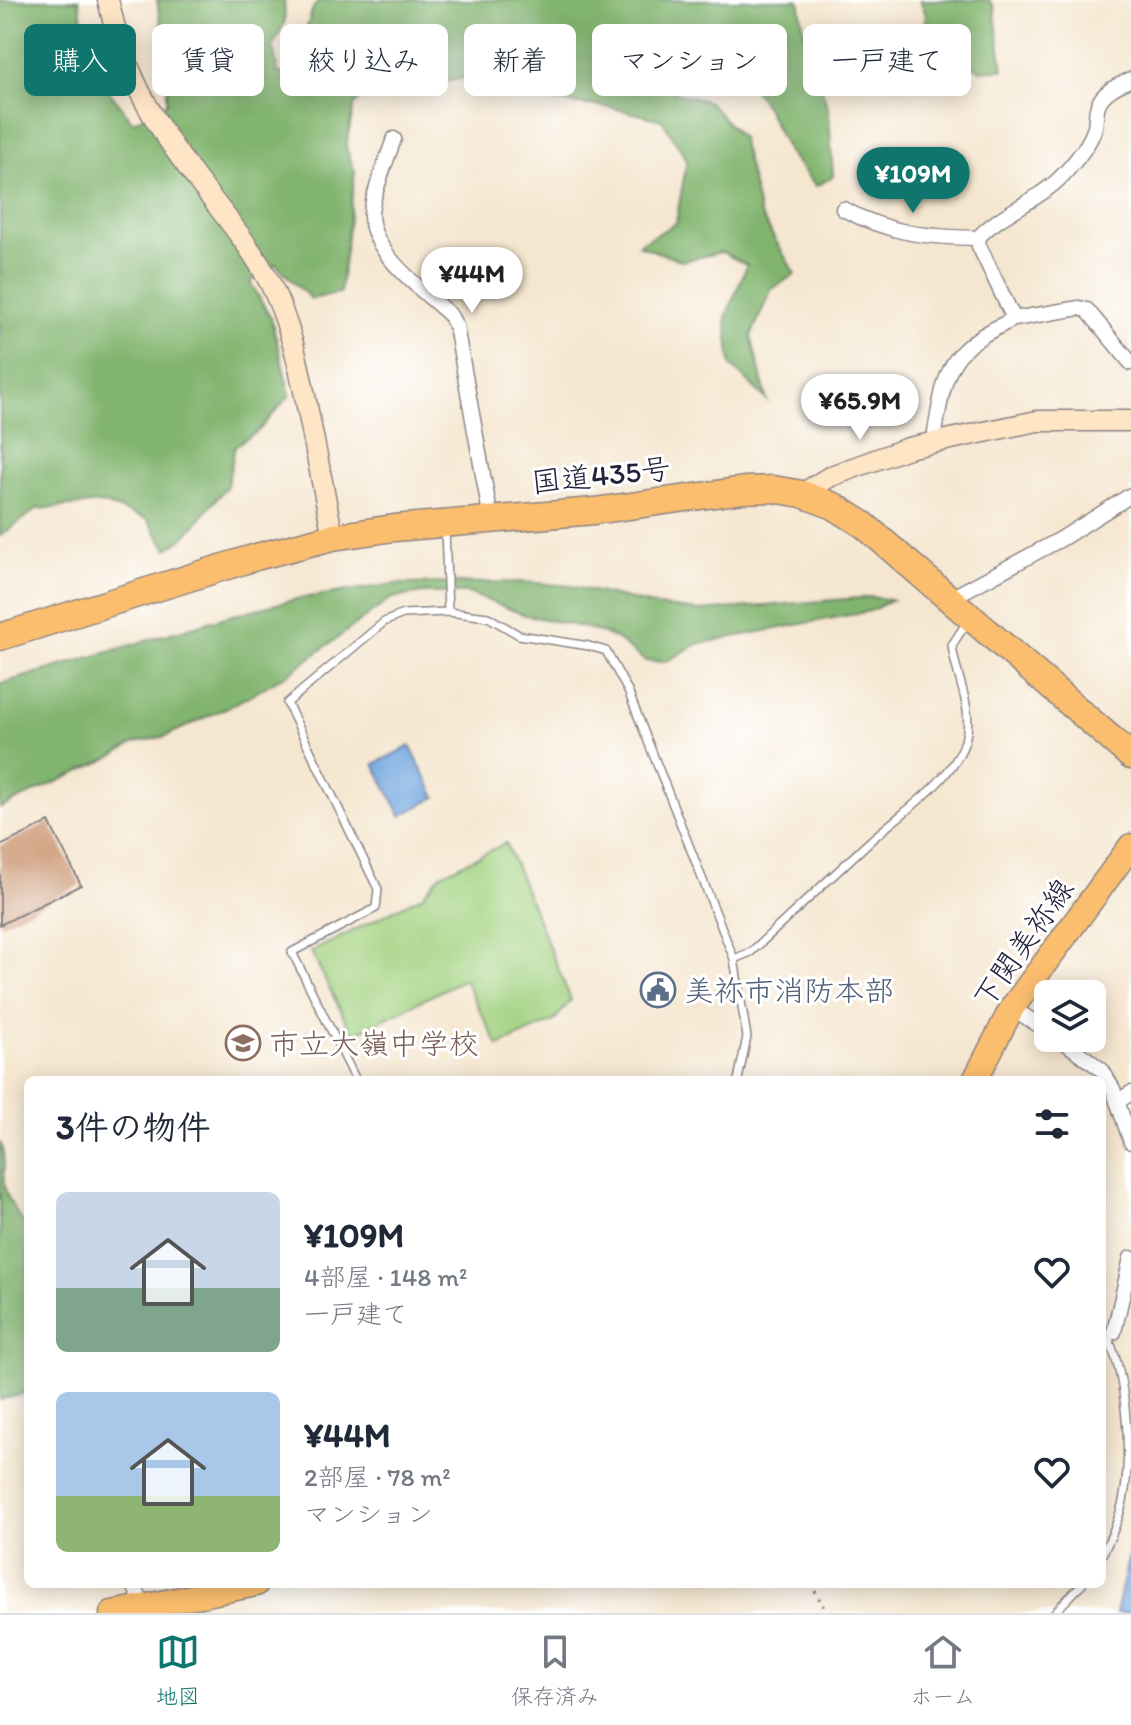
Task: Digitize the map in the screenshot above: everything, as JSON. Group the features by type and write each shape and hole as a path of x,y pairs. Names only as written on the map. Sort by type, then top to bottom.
{"highway":[{"name":"国道435号","path":"0,637 256,557 333,537 445,522 594,511 744,490 773,489 802,494 834,506 864,525 1131,756"}],"main road":[{"name":"下関美祢線","path":"977,1076 1012,1008 1131,846"},
{"path":"112,1613 139,1594 209,1588"}],"street":[{"path":"108,0 117,41 149,112 255,256 284,312 295,344 333,537"},
{"path":"1014,319 978,238 984,230 1022,207 1062,176 1095,129 1097,106 1103,96 1131,79"},
{"path":"394,139 370,214 376,241 392,261 450,315 456,326 491,519"},
{"path":"843,209 873,225 899,231 928,237 978,238"},
{"path":"937,441 935,432 945,375 966,346 980,335 1014,319 1079,308 1087,310 1131,363"},
{"path":"802,494 831,476 908,448 937,441 1037,421 1131,421"},
{"path":"951,598 1061,539 1131,495"},
{"path":"1012,1008 1034,1022"},
{"path":"1078,1052 1105,1076"},
{"path":"1106,1077 1131,1142"},
{"path":"1117,1102 1131,1093"},
{"path":"1114,1332 1131,1258"}],"lane":[{"path":"445,522 448,612"},
{"path":"354,1076 292,952 376,908 378,889 287,703 384,622 403,614 448,612 488,617 519,635 606,651 628,691 734,959 747,1037 739,1076"},
{"path":"734,959 751,952 936,784 952,764 965,743 968,722 952,645 971,618"},
{"path":"1106,1548 1115,1531 1125,1489 1123,1384 1109,1340 1114,1332"},
{"path":"1054,1613 1078,1588"}],"path":[{"path":"813,1588 827,1613"}],"green space":[{"path":"0,0 79,0 83,24 24,24 24,96 113,96 133,122 167,103 167,96 264,96 264,24 161,24 157,0 284,0 285,21 280,24 273,46 280,73 280,96 363,96 354,105 346,147 355,172 340,293 311,299 275,264 250,282 271,318 290,395 258,431 235,446 227,486 186,536 167,549 147,519 102,503 37,509 0,536"},
{"path":"319,0 799,0 803,24 803,96 824,96 829,112 833,177 816,186 788,152 758,96 787,96 787,24 592,24 592,96 687,96 709,102 741,138 760,214 795,274 771,290 751,336 767,400 731,365 726,317 747,265 722,252 682,261 638,245 676,223 687,160 662,120 610,107 531,96 576,96 576,24 464,24 464,78 448,81 448,24 308,24 312,10"},
{"path":"920,0 989,0 994,7 1003,70 980,70 971,65 971,24 924,24 926,15"},
{"path":"524,582 571,586 657,606 700,611 871,597 892,600 870,611 697,644 666,662 645,661 615,638 591,629 525,615 468,593 424,593 392,598 288,674 234,704 166,736 135,743 0,808 0,684 296,599 393,584"},
{"path":"506,843 571,1000 554,1021 498,1046 464,979 353,1035 311,952 422,896 441,874"},
{"path":"0,1142 7,1193 24,1223 24,1392 0,1400"}],"water":[{"path":"410,746 436,797 401,816 374,764"},
{"path":"1131,1545 1131,1613 1116,1613"}],"building":[{"path":"49,822 81,885 0,925 0,846"}],"place":[{"name":"美祢市消防本部","path":"658,990"},
{"name":"市立大嶺中学校","path":"243,1043"}]}
